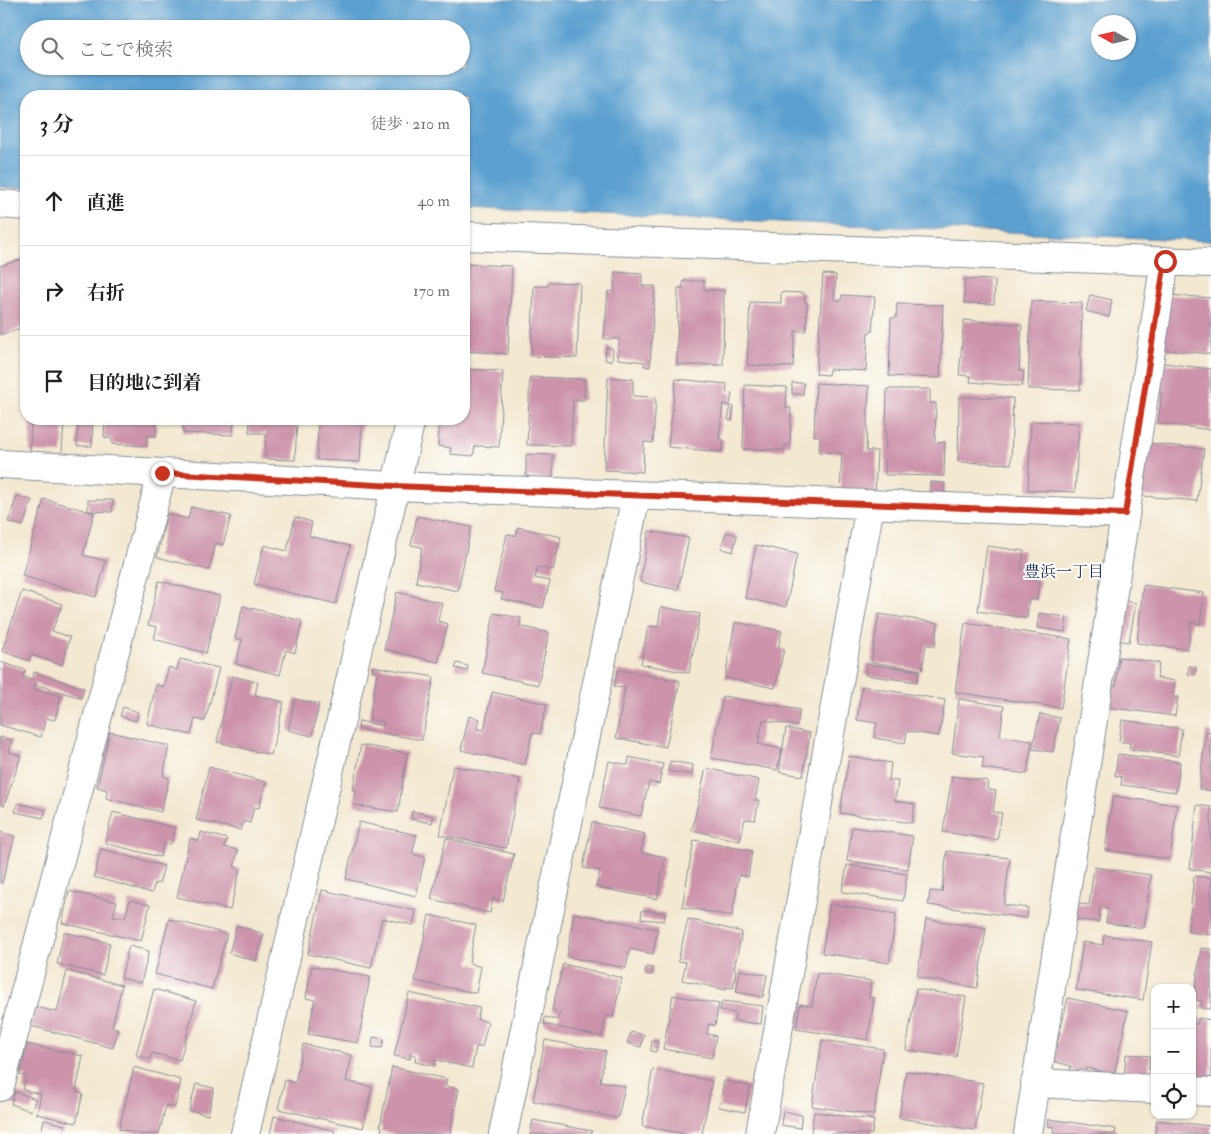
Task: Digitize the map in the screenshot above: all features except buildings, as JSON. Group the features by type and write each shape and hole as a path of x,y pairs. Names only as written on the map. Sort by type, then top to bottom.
{"street":[{"path":"0,204 20,206"},
{"path":"470,236 1211,263"},
{"path":"1028,1134 1165,261"},
{"path":"245,1134 409,425"},
{"path":"0,464 394,486 1125,514"},
{"path":"0,1087 162,473"},
{"path":"503,1134 636,496"},
{"path":"760,1134 870,505"},
{"path":"1036,1083 1151,1089"},
{"path":"1196,1091 1211,1092"}],"water":[{"path":"0,0 1211,0 1211,241 470,208 470,90 20,90 20,188 0,187"}],"district":[{"name":"豊浜一丁目","path":"1064,571"}],"route":[{"path":"162,473 394,486 1125,514 1165,261"}]}
